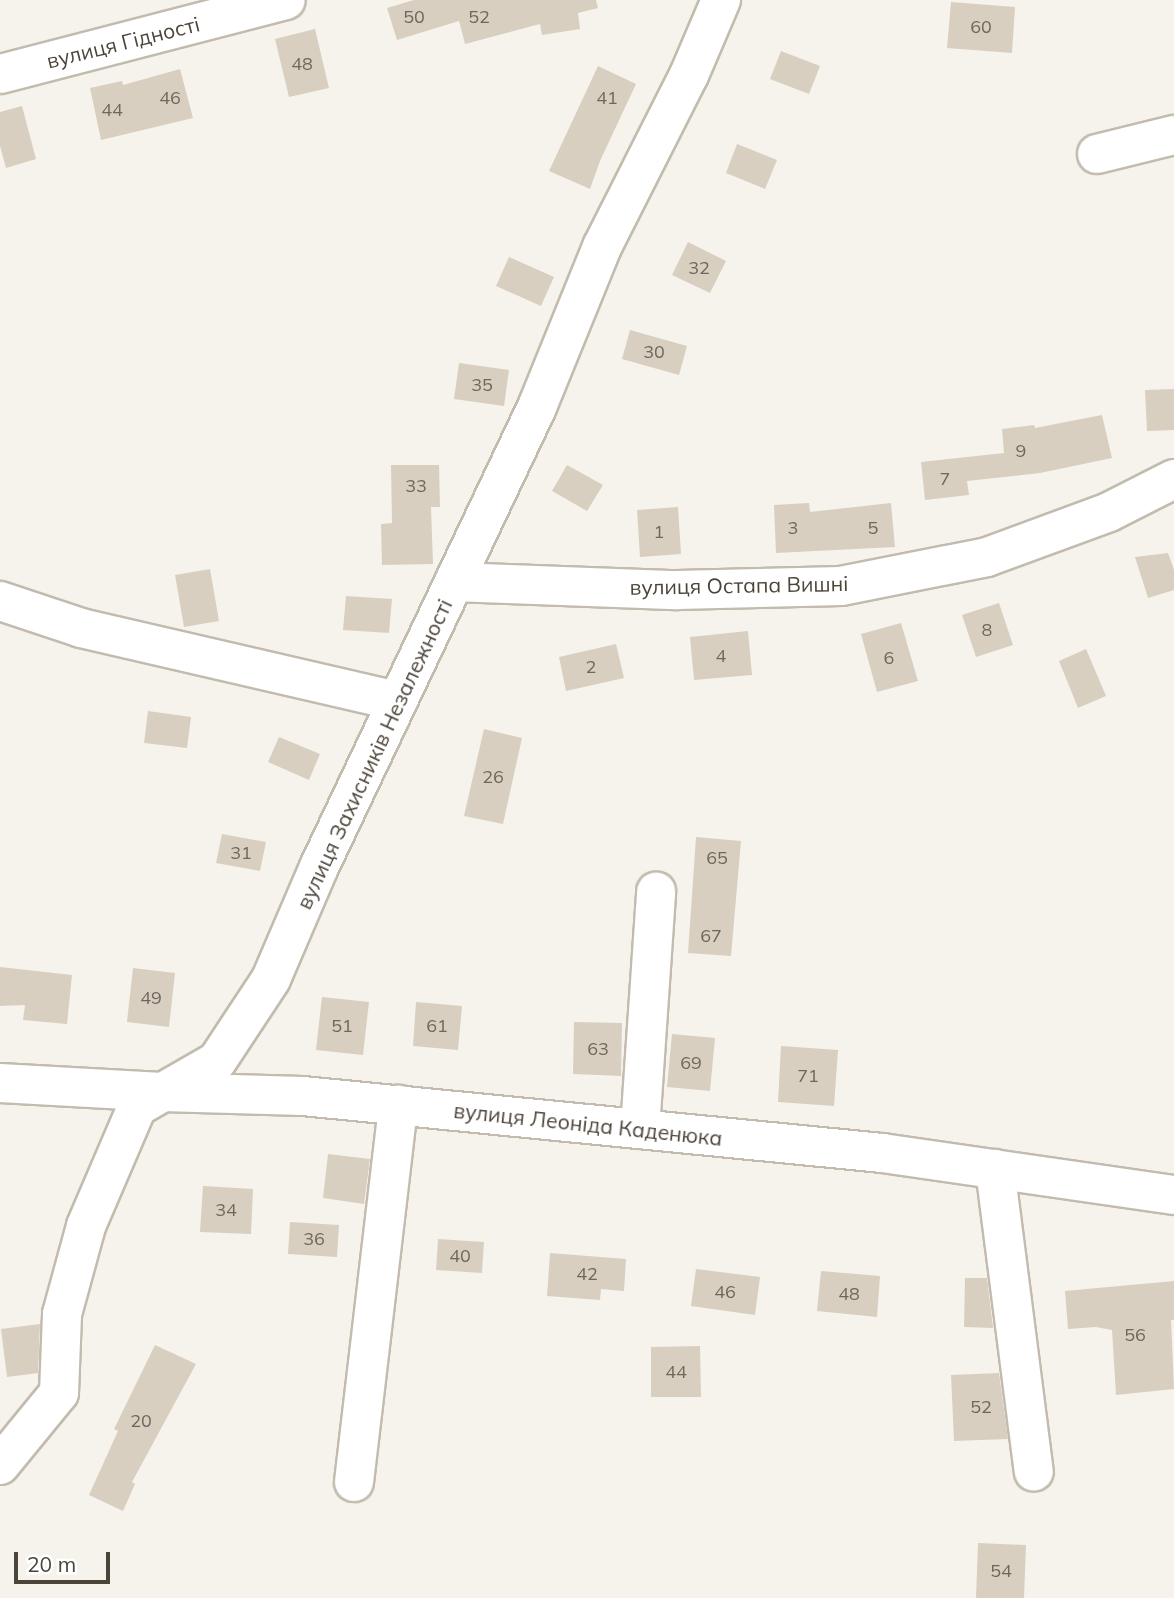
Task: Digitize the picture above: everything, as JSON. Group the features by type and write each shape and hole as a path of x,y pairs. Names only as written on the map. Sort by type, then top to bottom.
{"street":[{"name":"вулиця Гідності","path":"0,74 286,0"},
{"name":"вулиця Захисників Незалежності","path":"0,1465 59,1393 62,1314 86,1226 137,1107 217,1061 271,979 319,867 537,407 602,247 689,75 721,0"},
{"path":"1097,154 1174,135"},
{"name":"вулиця Остапа Вишні","path":"454,582 677,590 841,586 987,557 1109,512 1174,479"},
{"path":"0,601 81,628 397,701"},
{"path":"640,1129 656,892"},
{"name":"вулиця Леоніда Каденюка","path":"0,1083 162,1093 303,1096 398,1105 881,1153 1174,1195"},
{"path":"354,1482 398,1105"},
{"path":"995,1169 1034,1472"}],"building":[{"path":"414,0 596,0 598,8 578,13 580,29 542,35 540,24 465,44 459,21 397,40 387,8"},
{"path":"951,2 1015,7 1012,53 947,48"},
{"path":"315,29 329,88 289,97 275,39"},
{"path":"781,51 820,66 809,94 770,79"},
{"path":"598,66 636,84 590,189 549,171"},
{"path":"180,69 193,118 101,140 90,88 122,81 123,85"},
{"path":"22,106 36,159 6,168 0,146 0,112"},
{"path":"737,144 777,160 765,189 726,173"},
{"path":"688,242 726,261 710,293 672,275"},
{"path":"509,257 554,277 541,306 496,286"},
{"path":"630,330 687,346 679,375 622,359"},
{"path":"459,363 509,370 504,406 454,399"},
{"path":"1174,389 1174,430 1147,431 1145,390"},
{"path":"1102,415 1112,458 1040,473 967,481 969,495 925,500 921,462 1004,453 1002,429 1034,425 1035,428"},
{"path":"391,465 439,465 440,507 431,507 433,564 382,565 381,524 392,523"},
{"path":"567,465 603,485 587,511 552,491"},
{"path":"809,503 810,512 891,503 895,547 776,553 774,505"},
{"path":"678,507 681,554 640,557 637,510"},
{"path":"1168,553 1174,570 1174,590 1148,598 1135,557"},
{"path":"210,569 219,621 184,627 175,575"},
{"path":"346,596 392,599 389,633 343,630"},
{"path":"999,603 1013,645 976,657 962,615"},
{"path":"901,623 918,681 877,692 861,634"},
{"path":"748,631 752,675 694,680 690,637"},
{"path":"616,644 624,678 566,691 559,657"},
{"path":"1086,649 1106,696 1078,708 1059,661"},
{"path":"148,711 191,717 187,748 144,743"},
{"path":"484,729 522,738 503,824 464,816"},
{"path":"279,737 320,754 309,780 268,762"},
{"path":"222,834 266,842 260,871 216,863"},
{"path":"696,837 741,841 731,956 688,953"},
{"path":"0,967 72,975 67,1024 23,1020 25,1005 0,1006"},
{"path":"133,968 175,973 169,1027 127,1022"},
{"path":"322,997 369,1002 363,1055 316,1050"},
{"path":"416,1002 462,1006 458,1050 413,1046"},
{"path":"574,1022 622,1023 621,1076 573,1074"},
{"path":"672,1034 715,1038 710,1091 667,1087"},
{"path":"781,1046 838,1050 834,1106 778,1102"},
{"path":"328,1154 370,1159 364,1204 323,1198"},
{"path":"203,1186 253,1189 251,1234 200,1232"},
{"path":"290,1222 339,1225 337,1257 288,1254"},
{"path":"438,1239 484,1242 482,1273 436,1270"},
{"path":"550,1253 626,1259 624,1291 601,1289 600,1300 547,1296"},
{"path":"696,1269 760,1277 755,1315 691,1306"},
{"path":"821,1271 880,1276 877,1317 817,1311"},
{"path":"965,1278 987,1278 993,1328 964,1327"},
{"path":"1174,1281 1174,1320 1171,1320 1174,1389 1116,1395 1112,1330 1096,1327 1068,1329 1065,1291"},
{"path":"40,1324 38,1373 7,1377 1,1329"},
{"path":"155,1345 196,1364 132,1482 135,1484 123,1511 89,1495 118,1431 114,1429"},
{"path":"700,1346 701,1397 651,1397 651,1347"},
{"path":"999,1373 1008,1439 954,1441 951,1375"},
{"path":"978,1543 1026,1545 1024,1598 976,1598"}]}
